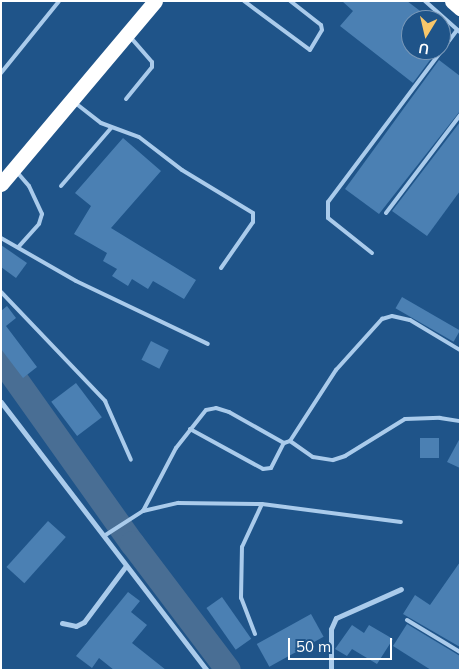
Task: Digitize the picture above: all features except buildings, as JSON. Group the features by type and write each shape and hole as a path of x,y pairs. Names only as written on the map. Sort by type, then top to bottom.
{"highway":[{"path":"1,184 155,1"},
{"path":"452,1 460,8"}],"street":[{"path":"1,402 104,536 125,567 207,670"},
{"path":"62,623 76,626 84,622 125,567"},
{"path":"331,670 330,629 336,618 401,589"}],"lane":[{"path":"1,73 59,1"},
{"path":"244,1 310,50 322,30 321,25 290,1"},
{"path":"372,253 328,218 328,202 459,31 425,1"},
{"path":"126,99 152,66 152,62 127,34"},
{"path":"72,101 92,118 112,128 139,137 182,170 253,213 253,222 220,268"},
{"path":"386,213 460,115"},
{"path":"61,186 112,128"},
{"path":"15,169 28,186 42,214 39,224 18,247"},
{"path":"1,238 76,281 208,344"},
{"path":"1,292 105,401 131,460"},
{"path":"190,429 262,469 271,468 284,443 290,440 336,370 382,319 392,316 410,320 460,350"},
{"path":"142,511 176,448 206,410 216,408 284,443"},
{"path":"290,440 313,457 333,460 350,454 405,419 440,418 460,421"},
{"path":"104,536 142,511 178,503 262,504 400,522"},
{"path":"255,634 241,598 242,547 262,504"},
{"path":"407,620 460,652"}],"waterway":[{"path":"1,359 132,543 228,670"}]}
